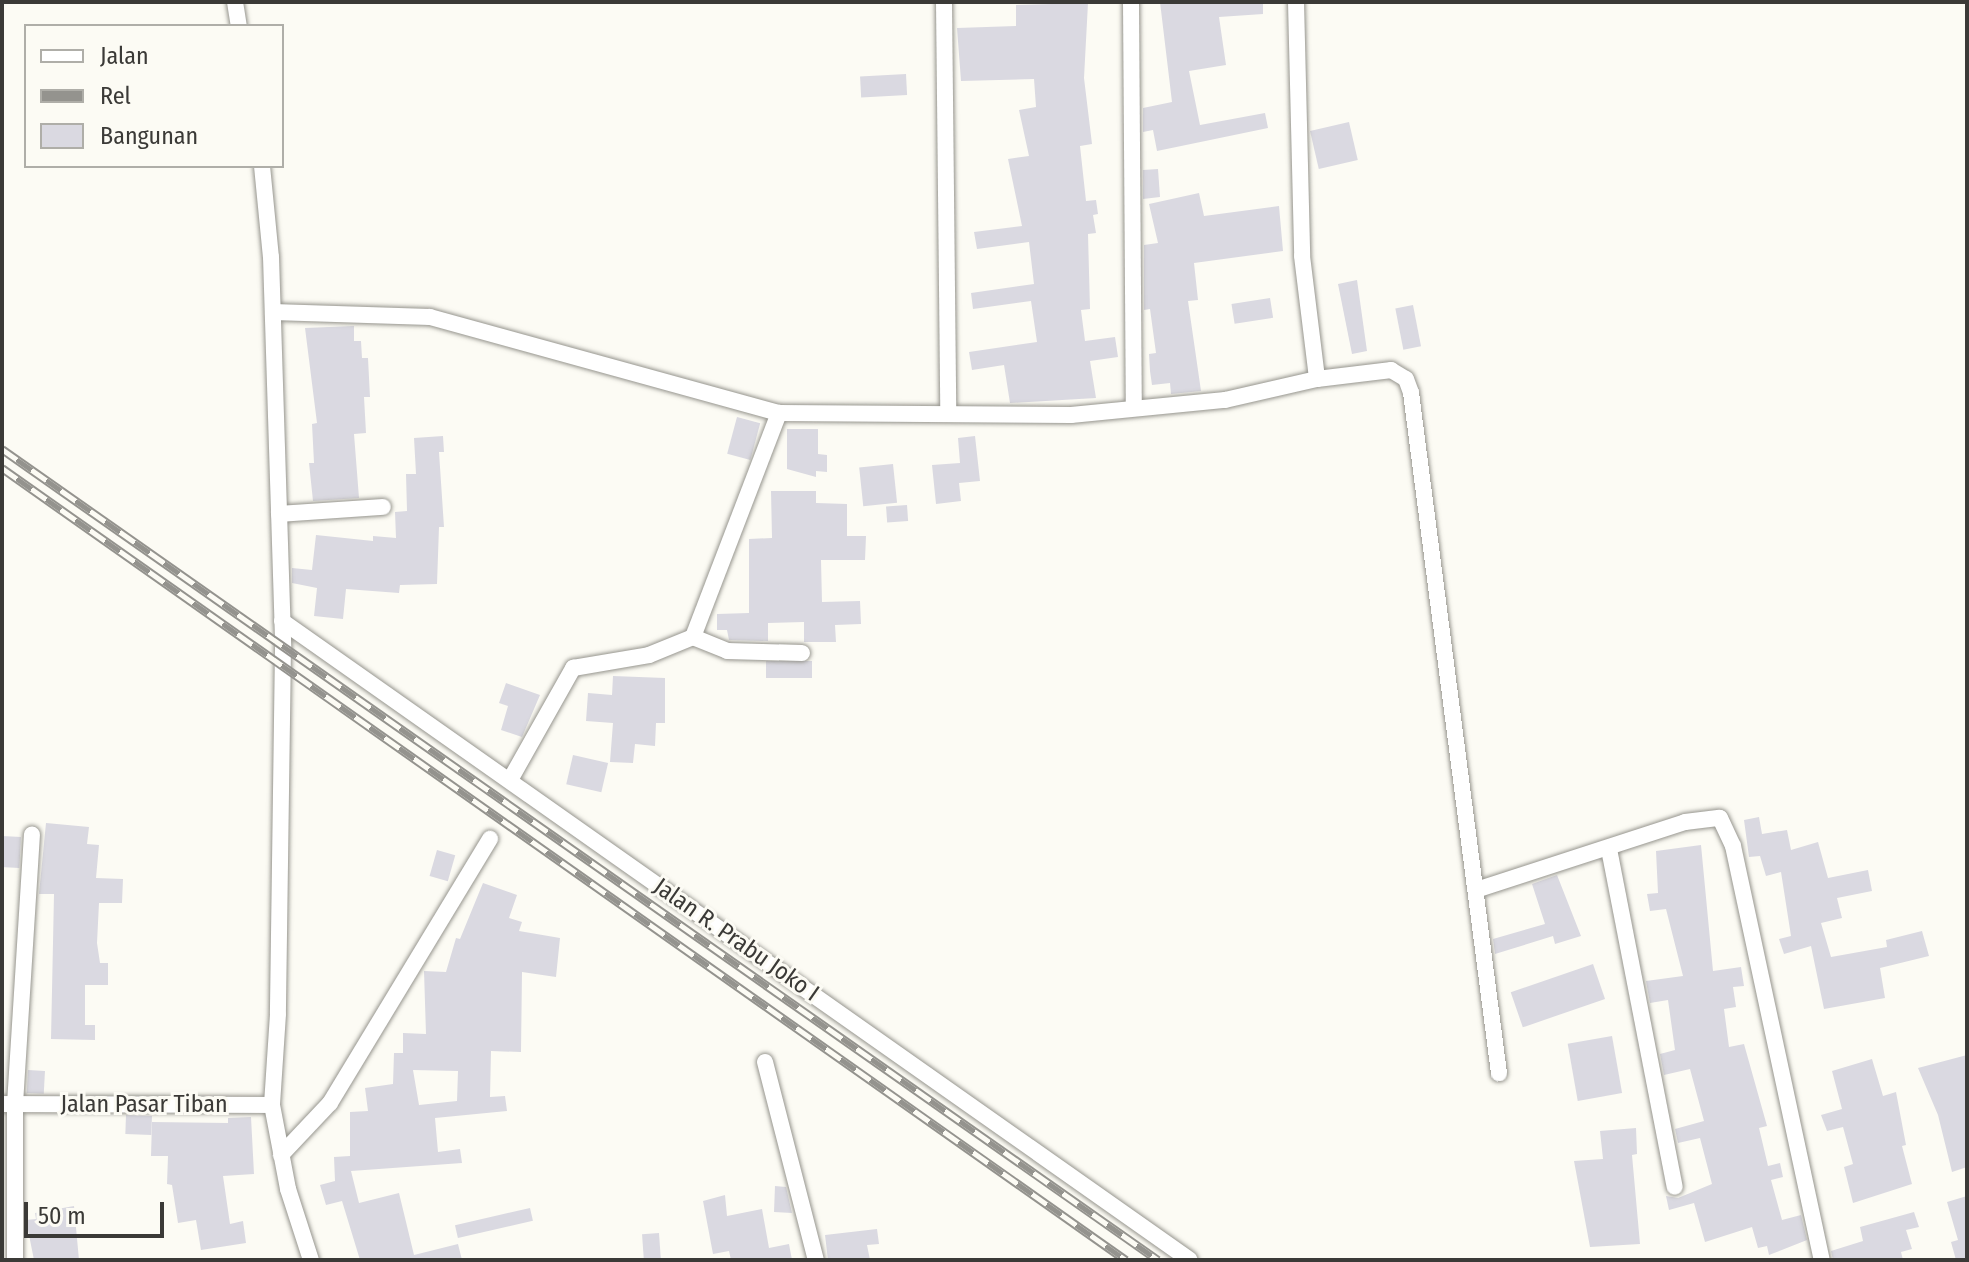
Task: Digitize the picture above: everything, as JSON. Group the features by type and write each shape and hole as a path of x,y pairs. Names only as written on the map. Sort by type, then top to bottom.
{"street":[{"path":"235,2 239,24"},
{"path":"944,2 948,411"},
{"path":"1131,2 1134,408"},
{"path":"1296,2 1302,256 1317,379"},
{"path":"262,168 273,312 282,621 278,1014 272,1111 311,1260"},
{"path":"273,312 430,317 779,413 948,411 1071,415 1225,400 1381,368 1400,373 1409,386 1499,1073"},
{"path":"693,637 779,413"},
{"path":"279,514 383,507"},
{"name":"Jalan R. Prabu Joko I","path":"282,621 1190,1260"},
{"path":"510,780 573,668 590,661 649,655 693,637 727,651 802,653"},
{"path":"1476,890 1685,822 1720,818 1728,827 1799,1136 1822,1260"},
{"path":"15,1260 7,1239 9,1104 32,835"},
{"path":"280,1148 330,1103 490,839"},
{"path":"1609,849 1675,1187"},
{"path":"765,1062 816,1260"},
{"name":"Jalan Pasar Tiban","path":"9,1104 272,1111"}],"building":[{"path":"1160,2 1263,2 1263,14 1219,17 1226,65 1189,71 1200,125 1265,113 1268,128 1157,151 1153,130 1143,132 1143,108 1172,102"},
{"path":"1088,3 1084,78 1092,144 1080,146 1086,201 1096,200 1098,214 1093,215 1096,233 1088,234 1090,309 1081,310 1085,341 1115,337 1118,357 1090,361 1096,398 1010,403 1004,365 972,370 969,352 1037,342 1031,301 973,309 971,293 1034,284 1029,242 977,249 974,232 1022,226 1008,159 1029,156 1019,110 1036,107 1034,79 961,81 957,28 1016,26 1016,5"},
{"path":"906,74 907,95 861,97 860,76"},
{"path":"1349,122 1358,160 1319,169 1310,131"},
{"path":"1158,169 1160,197 1143,199 1143,170"},
{"path":"1199,193 1204,216 1279,206 1283,251 1194,263 1198,300 1188,301 1201,391 1171,394 1170,383 1152,385 1150,371 1149,354 1156,353 1150,309 1144,310 1144,245 1158,243 1149,204"},
{"path":"1357,280 1367,351 1352,354 1338,284"},
{"path":"1270,298 1273,318 1235,324 1231,304"},
{"path":"1413,305 1421,346 1403,350 1395,308"},
{"path":"354,326 354,341 361,341 362,358 368,358 370,397 364,397 366,433 354,434 359,498 313,501 309,463 314,463 312,424 317,423 305,328"},
{"path":"737,417 760,423 750,460 727,454"},
{"path":"787,429 818,429 818,454 827,455 827,472 816,471 816,477 787,469"},
{"path":"443,436 444,452 439,452 444,527 439,527 437,584 400,585 399,593 346,589 343,619 314,616 317,588 292,583 292,568 312,570 316,535 373,541 373,536 396,538 395,512 407,511 406,474 416,474 414,438"},
{"path":"975,436 980,481 959,483 961,501 936,504 932,465 960,463 958,438"},
{"path":"893,464 897,503 863,506 859,468"},
{"path":"771,491 816,491 816,503 847,504 847,536 866,536 865,560 821,560 822,602 860,601 861,624 835,625 836,642 804,642 804,622 768,623 768,641 729,640 727,630 717,630 717,614 749,613 749,539 772,538"},
{"path":"907,505 908,521 887,522 886,506"},
{"path":"766,661 812,661 812,678 766,678"},
{"path":"613,676 665,678 665,723 656,723 655,746 635,744 633,763 610,762 613,723 586,721 588,693 612,695"},
{"path":"506,683 540,695 522,737 501,730 508,706 499,703"},
{"path":"573,755 608,763 601,792 566,784"},
{"path":"1759,817 1762,834 1787,830 1791,850 1818,842 1828,878 1868,870 1872,891 1837,898 1842,918 1821,923 1831,957 1887,947 1886,940 1922,931 1929,956 1880,968 1885,998 1824,1009 1811,946 1784,954 1779,939 1791,936 1781,872 1766,876 1760,856 1749,857 1744,820"},
{"path":"46,823 89,827 87,844 99,845 96,878 123,879 122,903 99,903 97,943 100,963 108,963 108,985 85,985 85,1025 95,1025 95,1040 51,1039 54,894 39,894"},
{"path":"2,836 21,837 19,868 2,867"},
{"path":"1701,845 1713,971 1741,967 1744,986 1733,987 1736,1007 1724,1009 1729,1047 1744,1044 1767,1126 1759,1128 1768,1166 1780,1163 1783,1177 1771,1180 1782,1220 1801,1215 1807,1240 1769,1255 1767,1246 1758,1248 1752,1227 1705,1242 1694,1203 1669,1210 1666,1196 1678,1198 1712,1184 1700,1138 1678,1143 1675,1129 1704,1121 1690,1069 1664,1075 1660,1054 1675,1050 1668,1000 1650,1003 1646,981 1683,976 1666,909 1650,911 1647,894 1658,893 1656,851"},
{"path":"437,850 455,855 448,881 430,876"},
{"path":"1557,875 1581,936 1555,944 1553,936 1495,954 1493,939 1545,924 1532,884"},
{"path":"483,883 517,895 509,918 522,922 519,931 560,938 556,977 522,972 521,1052 491,1051 490,1097 505,1096 507,1111 435,1118 438,1152 460,1149 462,1163 351,1171 359,1203 399,1193 414,1255 458,1244 462,1260 360,1260 342,1201 326,1205 320,1185 335,1181 334,1157 350,1156 350,1112 368,1111 365,1088 393,1084 394,1053 403,1053 403,1033 426,1034 424,971 446,972 456,938 460,939","holes":["413,1070 458,1071 457,1101 419,1105"]},
{"path":"1593,964 1605,999 1523,1027 1511,992"},
{"path":"1612,1036 1622,1093 1578,1101 1568,1044"},
{"path":"1967,1055 1967,1167 1952,1172 1938,1115 1918,1068"},
{"path":"1872,1059 1883,1096 1896,1092 1906,1145 1902,1146 1912,1184 1853,1203 1844,1167 1853,1164 1843,1127 1827,1131 1821,1115 1842,1109 1832,1071"},
{"path":"28,1070 45,1071 44,1094 27,1093"},
{"path":"126,1115 152,1116 151,1135 125,1134"},
{"path":"251,1117 254,1174 223,1176 230,1224 243,1221 246,1243 201,1250 196,1220 178,1223 172,1185 167,1184 168,1156 151,1156 152,1122 228,1123 228,1118"},
{"path":"1636,1128 1637,1154 1632,1155 1640,1244 1590,1247 1574,1161 1603,1159 1600,1131"},
{"path":"775,1186 786,1187 792,1213 774,1212"},
{"path":"725,1195 727,1216 762,1209 769,1248 789,1244 792,1260 731,1260 729,1251 713,1254 703,1201"},
{"path":"1967,1196 1967,1260 1956,1260 1951,1242 1958,1240 1947,1202"},
{"path":"74,1206 79,1260 34,1260 26,1220 36,1219 35,1213"},
{"path":"530,1208 533,1221 458,1238 455,1225"},
{"path":"1914,1212 1919,1227 1906,1230 1912,1249 1901,1252 1903,1260 1833,1260 1831,1251 1863,1241 1860,1227"},
{"path":"877,1229 879,1244 867,1245 870,1260 828,1260 825,1235"},
{"path":"659,1233 661,1260 644,1260 642,1234"}],"railway":[{"path":"2,449 1158,1260"},
{"path":"2,468 1126,1260"}]}
